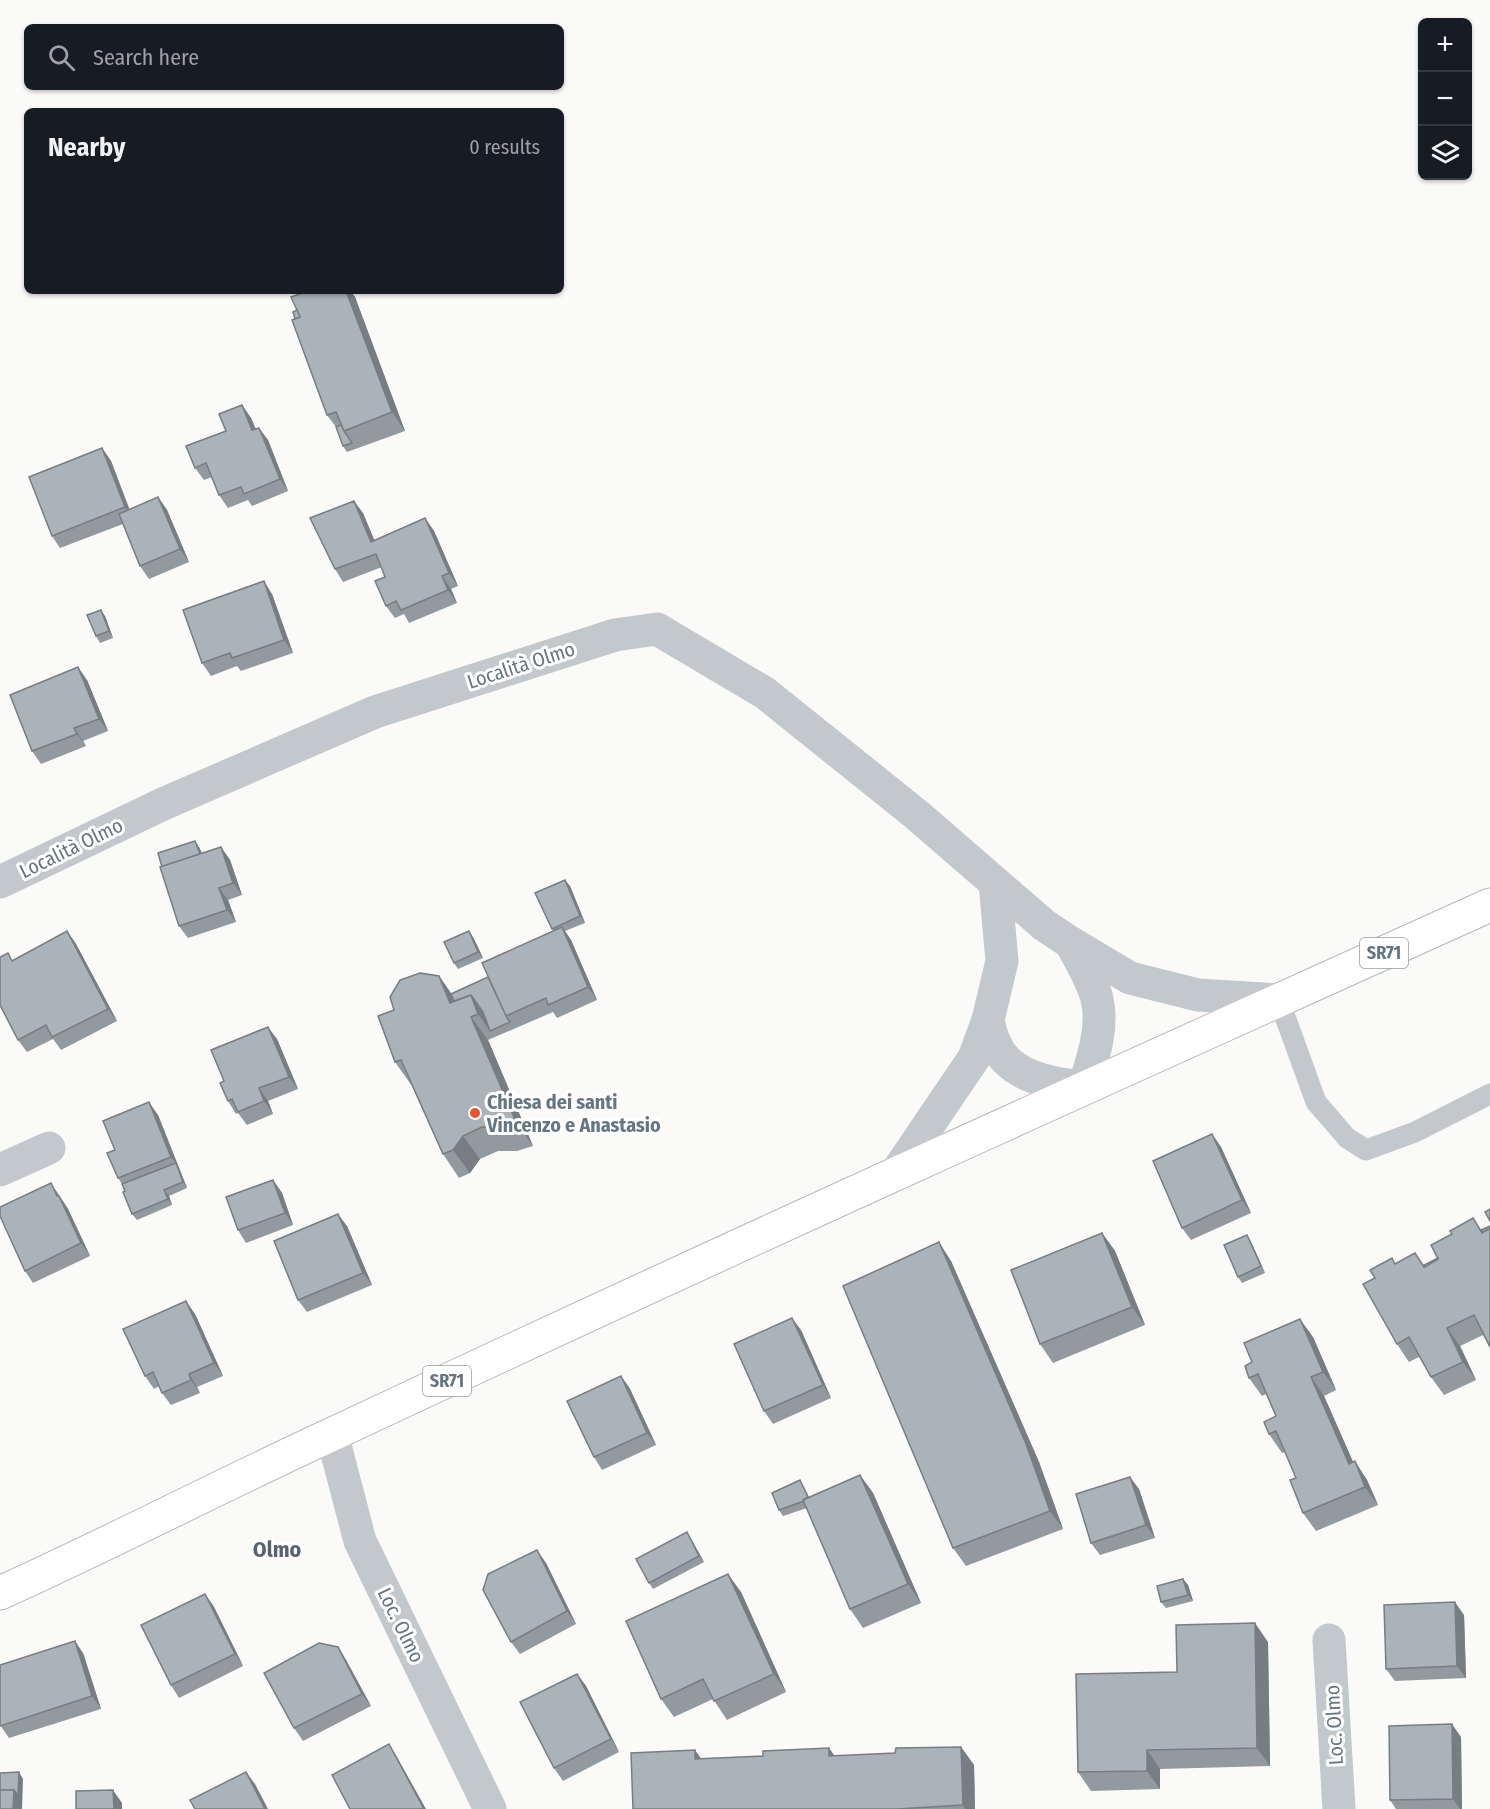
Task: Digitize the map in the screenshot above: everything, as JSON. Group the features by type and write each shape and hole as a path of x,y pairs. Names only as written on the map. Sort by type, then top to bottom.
{"main road":[{"name":"SR71","path":"0,1593 332,1434 896,1173 1490,905"}],"street":[{"name":"Località Olmo","path":"0,882 163,804 375,712 615,634 657,629 765,693 917,815 1044,925 1071,943 1130,978 1198,995 1279,1000"},
{"path":"896,1173 974,1058 988,1020 1002,961 995,883"},
{"path":"988,1020 995,1045 1015,1069 1053,1084 1084,1088 1096,1050 1097,1001 1085,969 1071,943"},
{"path":"0,1170 49,1148"},
{"name":"Loc. Olmo","path":"332,1434 360,1541 490,1809"},
{"name":"Loc. Olmo","path":"1329,1640 1339,1809"}],"lane":[{"path":"1279,1000 1316,1102 1347,1138 1366,1150 1415,1132 1490,1094"}],"building":[{"path":"300,294 347,294 392,412 344,431 336,412 327,415 292,320 300,317 291,297"},
{"path":"297,310 300,317 295,319 293,312"},
{"path":"242,405 252,430 259,428 280,479 244,494 241,487 219,495 206,463 195,468 186,446 226,431 219,414"},
{"path":"341,425 352,443 343,446 336,427"},
{"path":"102,448 125,507 52,536 29,477"},
{"path":"158,497 180,549 140,566 119,514"},
{"path":"354,501 371,542 425,518 449,573 442,576 448,590 401,610 396,601 386,606 375,581 385,577 376,554 335,569 310,518"},
{"path":"264,581 284,640 232,658 230,653 202,663 183,610"},
{"path":"101,610 109,631 96,636 87,615"},
{"path":"78,667 99,719 74,728 77,734 32,751 10,695"},
{"path":"195,841 200,854 162,867 158,853"},
{"path":"221,847 233,883 219,888 227,910 179,926 160,867"},
{"path":"565,880 580,916 552,929 535,893"},
{"path":"562,927 588,987 548,1005 546,998 506,1016 482,963"},
{"path":"67,931 108,1009 52,1037 46,1025 18,1040 0,1005 0,957 8,953 12,961"},
{"path":"469,931 478,952 454,963 444,942"},
{"name":"Chiesa dei santi Vincenzo e Anastasio","path":"420,973 439,976 450,1003 471,995 478,1014 471,1017 516,1122 501,1127 482,1127 463,1136 453,1150 443,1154 401,1060 395,1062 378,1016 394,1010 390,997 400,980"},
{"path":"488,977 510,1022 490,1031 483,1012 471,995 454,1001 451,994"},
{"path":"268,1027 289,1077 259,1088 264,1101 238,1112 232,1099 228,1101 220,1083 224,1081 211,1050"},
{"path":"149,1102 171,1157 118,1178 107,1153 115,1150 103,1121"},
{"path":"1212,1134 1242,1200 1182,1228 1153,1161"},
{"path":"176,1163 183,1182 164,1190 168,1199 132,1214 122,1184"},
{"path":"273,1180 285,1213 238,1230 226,1197"},
{"path":"51,1183 81,1243 25,1271 0,1216 0,1207"},
{"path":"1490,1209 1490,1221 1485,1212"},
{"path":"338,1214 363,1273 298,1300 274,1241"},
{"path":"1473,1218 1482,1233 1490,1228 1490,1347 1474,1315 1447,1328 1463,1362 1431,1377 1409,1337 1397,1344 1363,1284 1375,1278 1370,1270 1392,1258 1395,1264 1415,1253 1424,1267 1438,1259 1431,1245 1452,1234 1450,1231"},
{"path":"1102,1233 1132,1307 1040,1344 1011,1270"},
{"path":"1247,1235 1261,1266 1238,1277 1224,1245"},
{"path":"939,1242 1026,1444 1050,1511 953,1548 843,1286"},
{"path":"1438,1259 1425,1267 1424,1265"},
{"path":"186,1301 214,1363 189,1374 191,1380 162,1393 153,1372 145,1376 123,1329"},
{"path":"792,1318 823,1385 764,1411 734,1344"},
{"path":"1300,1319 1323,1372 1311,1377 1349,1464 1355,1461 1365,1487 1303,1513 1290,1480 1296,1478 1276,1431 1269,1434 1264,1422 1276,1416 1258,1374 1249,1378 1245,1366 1252,1362 1244,1343"},
{"path":"621,1376 647,1433 594,1457 567,1401"},
{"path":"860,1475 908,1584 850,1609 803,1500"},
{"path":"1130,1477 1146,1525 1091,1543 1076,1494"},
{"path":"800,1480 808,1497 804,1501 779,1510 772,1493"},
{"path":"687,1532 699,1556 649,1583 636,1559"},
{"path":"537,1550 567,1611 511,1642 483,1590 488,1574"},
{"path":"728,1574 774,1674 714,1701 703,1679 661,1699 626,1621"},
{"path":"1183,1579 1188,1595 1161,1602 1157,1586"},
{"path":"205,1594 235,1654 171,1685 141,1625"},
{"path":"1455,1602 1457,1666 1386,1669 1384,1605"},
{"path":"1255,1623 1257,1748 1147,1750 1147,1771 1078,1772 1076,1674 1177,1672 1176,1625"},
{"path":"75,1641 92,1696 0,1726 0,1665"},
{"path":"319,1643 338,1647 362,1694 294,1728 264,1673"},
{"path":"577,1674 611,1739 554,1768 520,1702"},
{"path":"1452,1724 1453,1799 1390,1800 1389,1726"},
{"path":"389,1744 424,1809 350,1809 332,1775"},
{"path":"961,1747 963,1805 897,1809 633,1809 631,1753 695,1750 695,1759 763,1756 763,1751 829,1748 829,1756 895,1753 896,1748"},
{"path":"19,1772 18,1796 14,1790 0,1790 0,1773"},
{"path":"246,1772 265,1809 195,1809 190,1800"},
{"path":"0,1790 14,1790 13,1809 0,1809"},
{"path":"113,1790 114,1809 76,1809 76,1791"}],"place":[{"name":"Chiesa dei santi Vincenzo e Anastasio","path":"475,1113"}],"district":[{"name":"Olmo","path":"277,1549"}]}
